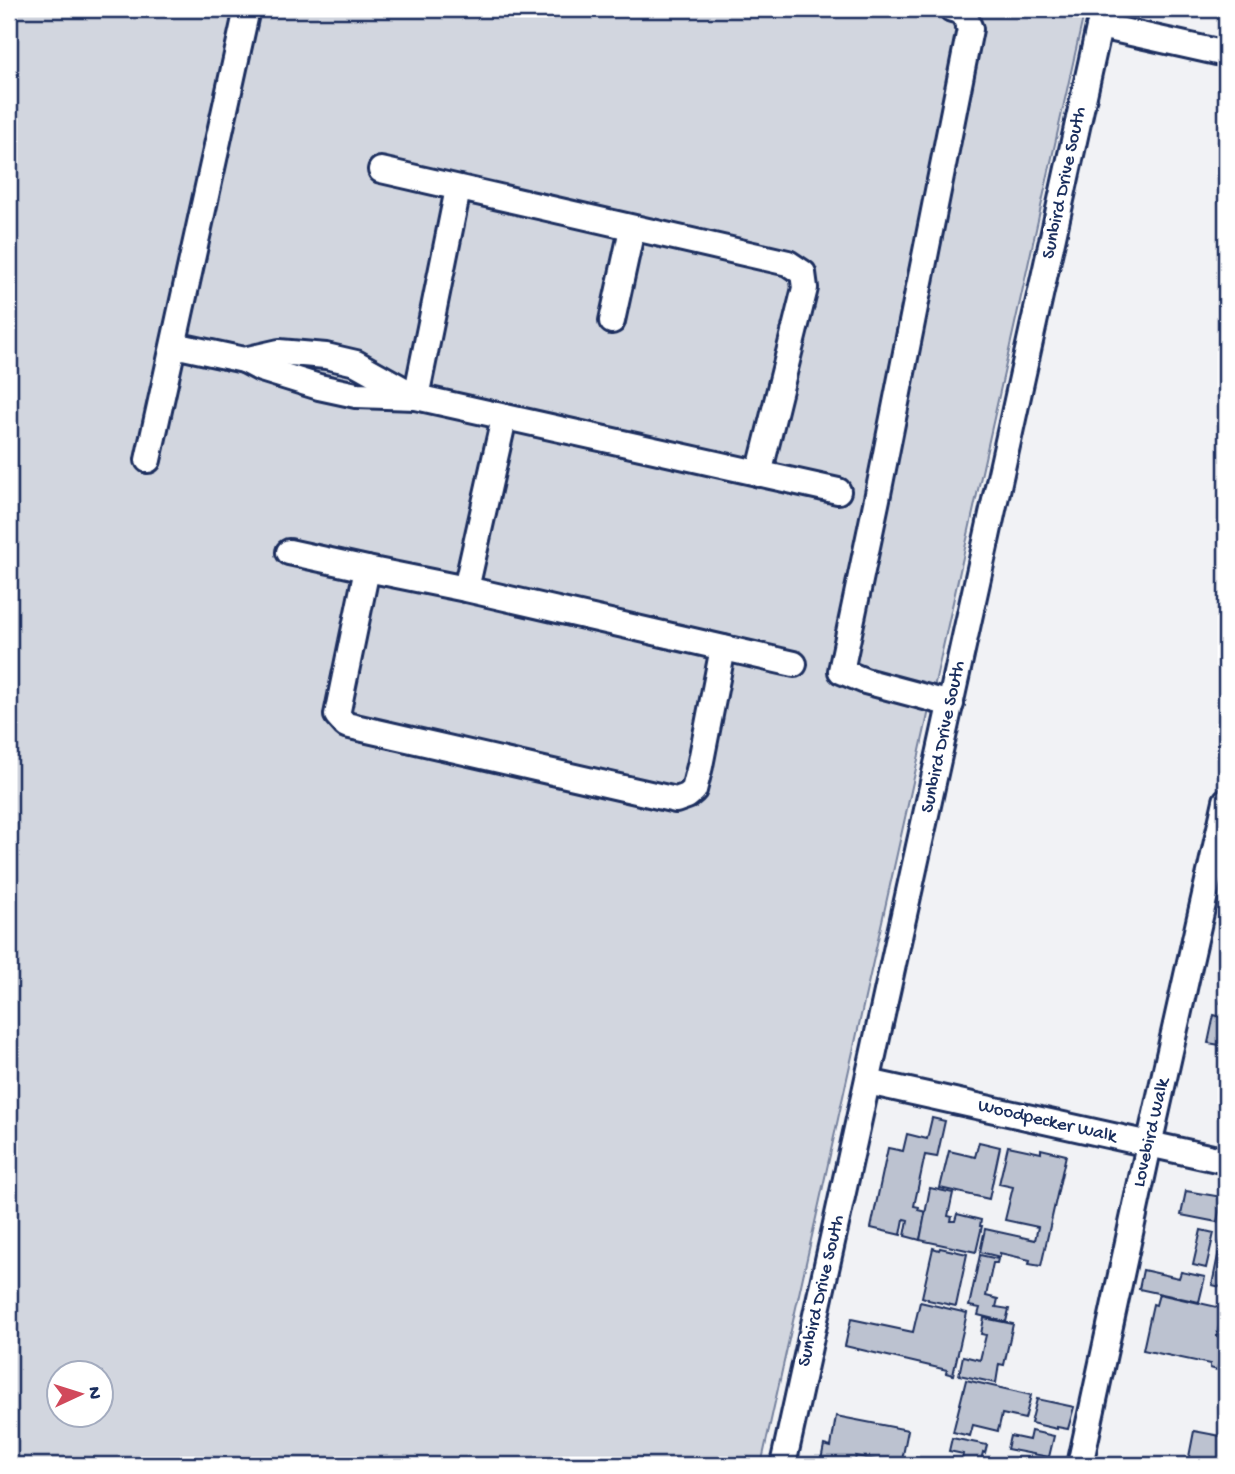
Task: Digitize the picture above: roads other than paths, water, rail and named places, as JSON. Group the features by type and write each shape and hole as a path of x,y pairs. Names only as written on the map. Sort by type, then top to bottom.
{"street":[{"path":"148,460 247,9"},
{"path":"951,704 865,681 841,671 970,29 963,12 952,9"},
{"path":"1102,17 1226,54"},
{"name":"Sunbird Drive South","path":"783,1465 1102,17"},
{"path":"382,170 788,263 803,272 805,288 759,474"},
{"path":"416,397 458,189"},
{"path":"612,321 632,229"},
{"path":"174,345 244,359 261,369 356,396 416,397 838,491"},
{"path":"466,589 504,418"},
{"path":"289,552 466,589 794,664"},
{"path":"367,569 337,715 346,725 599,783 676,800 694,790 723,648"},
{"name":"Lovebird Walk","path":"1080,1465 1226,801"},
{"name":"Woodpecker Walk","path":"868,1082 1226,1161"}]}
